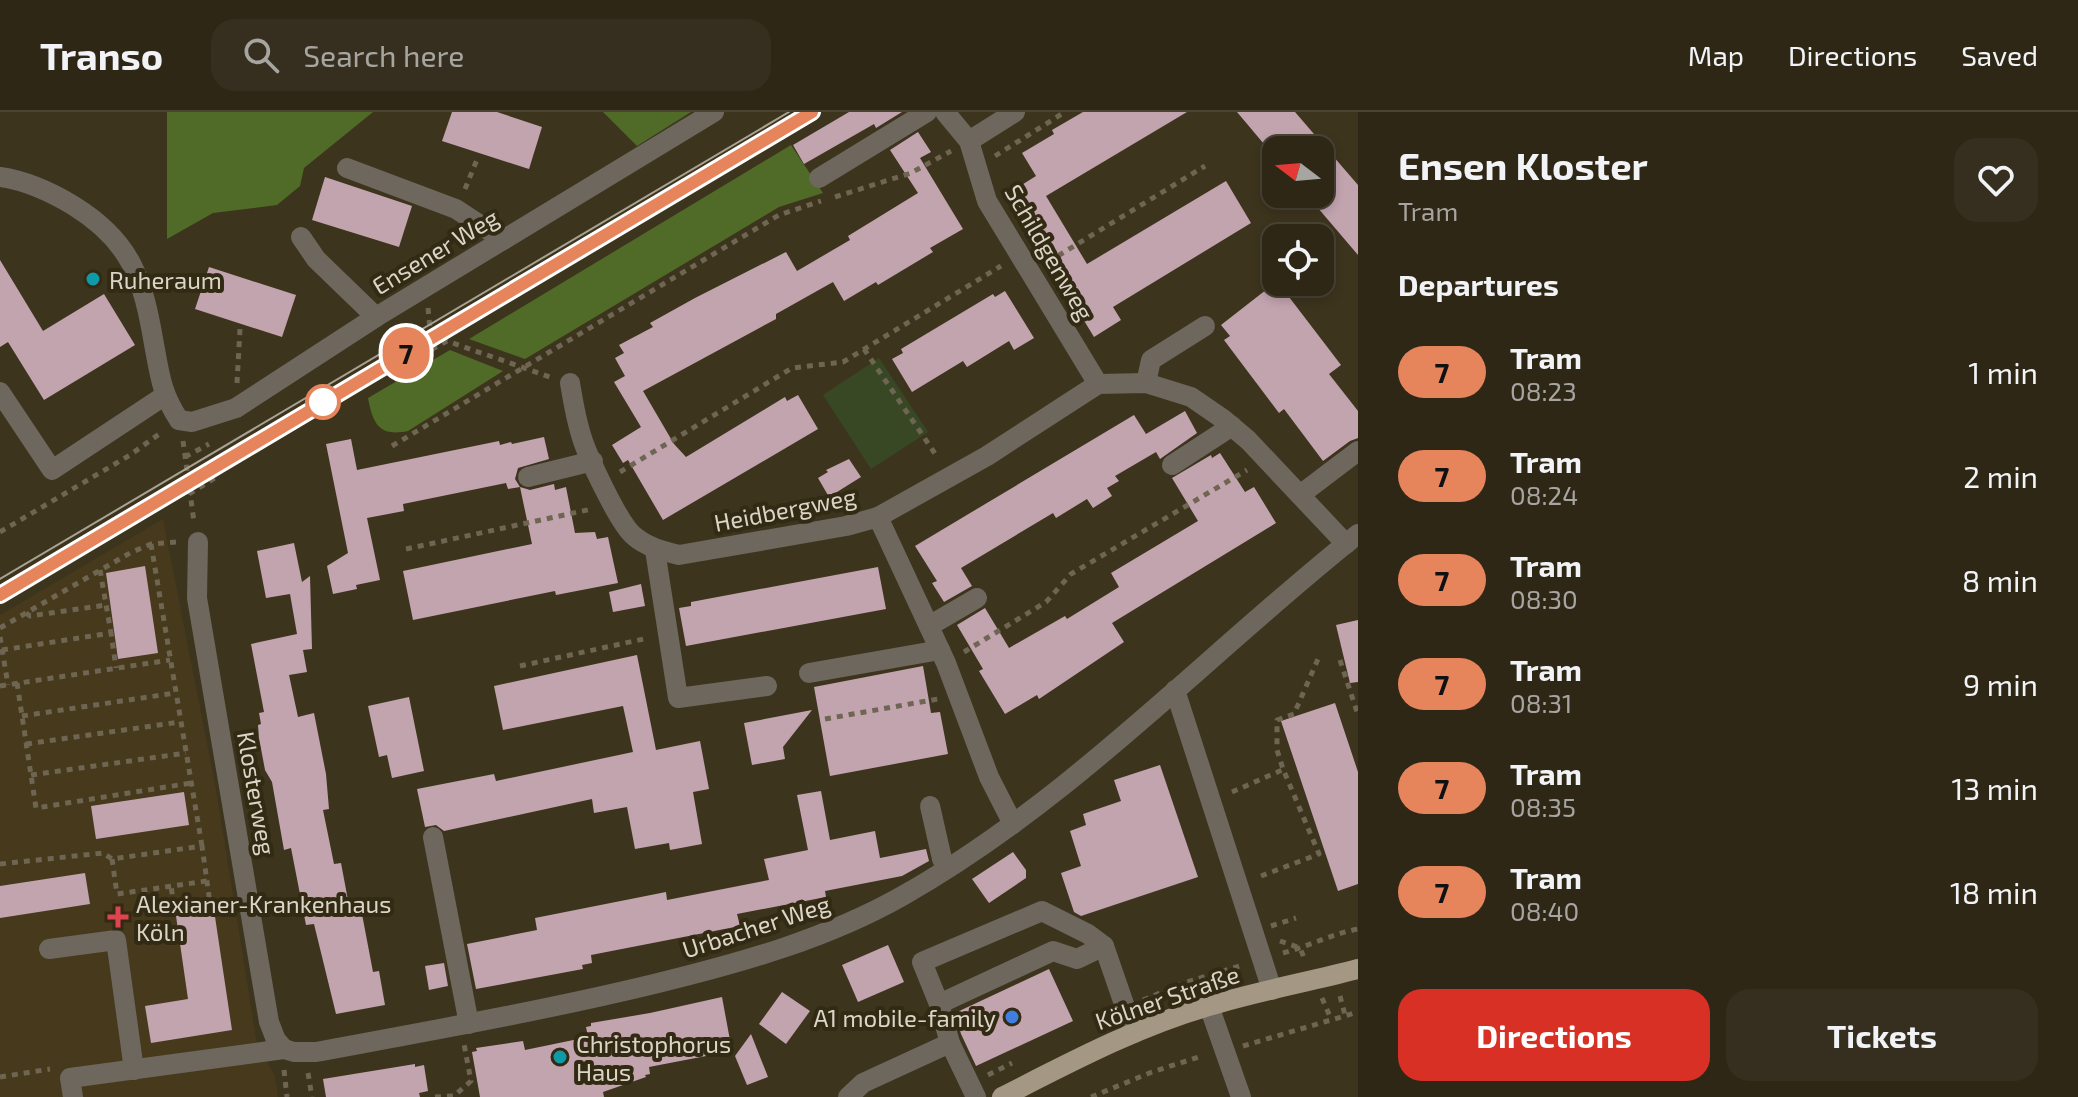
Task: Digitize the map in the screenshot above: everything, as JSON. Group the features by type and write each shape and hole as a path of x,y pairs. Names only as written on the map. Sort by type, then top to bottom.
{"main road":[{"name":"Kölner Straße","path":"1002,1097 1098,1048 1209,1006 1358,969"}],"street":[{"name":"Ensener Weg","path":"179,420 192,422 236,408 376,317 714,112"},
{"path":"819,178 927,112"},
{"path":"945,112 969,141 1015,112"},
{"name":"Schildgenweg","path":"969,141 987,201 1098,384"},
{"path":"347,168 456,209 503,240"},
{"path":"0,177 18,179 51,192 86,213 114,236 137,271 151,324 164,396 179,420"},
{"path":"301,237 316,259 376,317"},
{"path":"1146,383 1151,360 1205,326"},
{"path":"570,383 583,441 614,505 631,535 655,550 678,698 767,686"},
{"path":"878,517 987,456 1098,384 1146,383 1191,397 1232,426 1300,495 1352,539"},
{"path":"0,392 52,470 164,396"},
{"path":"1172,465 1232,426"},
{"path":"1300,495 1358,451"},
{"path":"528,477 593,461"},
{"name":"Heidbergweg","path":"655,550 679,555 846,526 878,517 960,695 989,777 1013,824"},
{"name":"Urbacher Weg","path":"73,1097 70,1078 284,1049 316,1052 465,1024 618,993 772,953 835,930 903,896 1013,824 1071,780 1352,539"},
{"name":"Klosterweg","path":"198,542 197,598 269,1022 276,1040 284,1049"},
{"path":"929,626 977,598"},
{"path":"809,673 943,657"},
{"path":"1175,690 1272,990"},
{"path":"930,806 942,859 948,868"},
{"path":"433,837 465,1024"},
{"path":"976,1097 950,1043 922,962 1042,911 1088,934 1104,946 1134,1033"},
{"path":"49,949 116,940 134,1070"},
{"path":"939,1004 1053,951 1077,959 1104,946"},
{"path":"1209,1006 1241,1097"},
{"path":"848,1097 863,1083 950,1043"}],"path":[{"path":"976,168 1065,112"},
{"path":"392,446 779,215 911,173 969,141"},
{"path":"456,209 478,157"},
{"path":"1030,273 1205,166"},
{"path":"603,483 792,368 843,362 1019,255"},
{"path":"431,315 432,350"},
{"path":"236,408 240,329"},
{"path":"421,355 447,341 570,383"},
{"path":"864,349 950,476"},
{"path":"0,532 130,455 179,420 191,507"},
{"path":"185,457 209,444"},
{"path":"943,657 1046,602 1071,574 1267,459"},
{"path":"189,494 218,476"},
{"path":"406,549 614,505"},
{"path":"0,628 151,544 198,542"},
{"path":"151,544 210,903 174,907 171,886"},
{"path":"100,570 116,668"},
{"path":"26,613 30,616 106,605"},
{"path":"2,650 111,633"},
{"path":"520,666 668,634"},
{"path":"0,637 8,685"},
{"path":"1261,876 1319,854 1277,750 1277,720 1294,714 1318,659"},
{"path":"0,686 170,660"},
{"path":"1340,660 1358,715"},
{"path":"17,683 36,808 191,783"},
{"path":"22,716 175,692"},
{"path":"825,719 960,695"},
{"path":"26,744 180,722"},
{"path":"31,775 186,753"},
{"path":"1232,792 1283,769"},
{"path":"0,864 103,853 112,859 202,846"},
{"path":"112,859 117,894 207,881"},
{"path":"1325,941 1337,933 1358,929"},
{"path":"435,1097 454,1096 471,1081 465,1024"}],"shaded area":[{"name":"Alexianer-Krankenhaus Köln","path":"163,519 216,789 257,1044 275,1076 278,1097 0,1097 0,615"}],"green space":[{"path":"167,112 373,112 304,168 300,186 277,205 213,213 167,239"},
{"path":"603,112 691,112 637,146"},
{"path":"791,145 823,193 779,207 525,359 469,339"},
{"path":"450,350 503,371 408,431 390,432 379,426 372,415 368,398"},
{"path":"879,358 928,432 871,469 823,395"}],"building":[{"path":"452,112 497,112 542,127 529,169 442,141"},
{"path":"849,112 902,112 876,128 874,124 804,164 793,145"},
{"path":"1083,112 1187,112 1046,196 1087,264 1226,181 1251,223 1113,307 1121,320 1094,337 1007,194 1036,176 1022,153"},
{"path":"1237,112 1295,112 1316,136 1262,136 1262,142"},
{"path":"918,132 931,152 920,158 963,229 930,248 933,252 878,285 876,282 844,301 833,282 776,314 776,319 643,391 674,444 686,457 785,397 787,401 798,395 818,429 663,520 628,460 623,463 612,445 641,427 614,382 625,376 615,358 624,353 619,345 653,327 650,323 786,252 797,271 850,240 848,236 918,193 890,150"},
{"path":"1334,157 1358,185 1358,255 1318,208 1334,208"},
{"path":"325,177 412,206 399,247 312,220"},
{"path":"0,260 43,331 104,294 135,345 44,400 8,342 0,347"},
{"path":"209,267 296,295 282,337 195,309"},
{"path":"1005,291 1034,338 1014,350 1009,341 967,367 963,361 912,392 892,359 903,353 901,349 993,294 995,297"},
{"path":"1262,293 1262,296 1288,296 1341,365 1329,374 1358,411 1358,438 1323,461 1284,409 1279,413 1224,340 1230,336 1221,325"},
{"path":"1185,411 1197,433 1160,459 1156,452 1115,476 1119,481 1107,488 1112,496 1093,508 1087,499 1056,518 1053,513 961,568 972,586 944,602 932,583 937,581 915,546 1134,415 1146,434"},
{"path":"544,437 549,459 518,468 515,479 520,487 508,489 506,483 403,504 404,511 367,518 380,580 333,594 327,566 348,553 326,444 351,439 357,470 499,441 500,445 512,444"},
{"path":"1220,453 1245,492 1254,487 1276,523 1112,623 1124,642 1039,699 1037,695 1005,714 979,671 983,669 957,625 985,608 1009,648 1065,616 1067,619 1119,587 1111,573 1198,521 1172,478"},
{"path":"849,459 861,477 829,497 818,478 828,472 826,470"},
{"path":"554,484 555,490 566,487 575,533 595,532 597,539 608,537 618,583 556,595 555,591 413,620 403,571 532,544 520,487 530,490"},
{"path":"294,543 302,582 310,576 312,649 303,650 307,672 289,675 298,717 314,713 326,774 329,809 323,810 334,864 341,863 351,916 362,914 373,972 379,971 385,1005 336,1014 314,924 306,925 291,848 284,850 272,782 265,770 259,738 259,713 264,712 251,644 297,634 290,594 266,598 257,551"},
{"path":"145,566 158,653 118,659 106,573"},
{"path":"878,567 886,609 686,646 679,608 691,606 691,602"},
{"path":"641,584 645,606 613,612 609,592"},
{"path":"1358,620 1358,682 1350,683 1336,625"},
{"path":"637,655 656,750 700,741 709,789 693,792 702,844 670,850 669,843 635,849 627,807 594,813 592,799 444,831 436,825 425,827 417,789 494,774 496,781 633,752 623,706 503,730 494,686"},
{"path":"923,666 931,713 940,712 948,754 830,776 814,687"},
{"path":"409,697 424,771 392,778 387,755 379,757 368,706"},
{"path":"1335,703 1358,772 1358,884 1338,891 1281,721"},
{"path":"812,710 783,747 785,759 752,765 744,723"},
{"path":"1160,765 1198,877 1081,916 1074,912 1061,873 1081,866 1070,831 1086,825 1083,814 1121,801 1114,780"},
{"path":"821,791 830,840 875,831 880,858 926,849 929,861 902,876 825,891 826,897 737,914 740,926 591,955 592,963 582,965 583,969 476,989 467,944 537,930 535,918 666,892 667,900 769,880 764,859 808,850 797,795"},
{"path":"184,792 189,825 96,839 91,806"},
{"path":"1013,852 1026,870 1026,878 989,903 972,879"},
{"path":"85,873 90,904 0,918 0,886"},
{"path":"214,910 232,1030 151,1043 145,1006 188,999 176,916"},
{"path":"888,945 904,982 858,1002 842,965"},
{"path":"444,963 448,986 429,990 425,966"},
{"name":"A1 mobile-family","path":"1049,969 1073,1021 976,1066 955,1013"},
{"path":"782,992 810,1011 786,1044 759,1024"},
{"name":"Christophorus Haus","path":"722,997 732,1051 649,1067 650,1074 646,1077 603,1092 604,1097 480,1097 472,1052 477,1051 476,1048 523,1041 525,1050 588,1037 586,1027 591,1023"},
{"path":"751,1034 768,1077 747,1085 735,1056"},
{"path":"415,1064 415,1067 424,1065 428,1091 419,1093 420,1097 326,1097 323,1079"}],"tram line":[{"path":"0,579 789,112"},
{"path":"0,595 812,112"},
{"name":"7","path":"0,595 812,112"}],"place":[{"name":"Ruheraum","path":"93,279"},
{"name":"Alexianer-Krankenhaus Köln","path":"118,917"},
{"name":"A1 mobile-family","path":"1012,1017"},
{"name":"Christophorus Haus","path":"560,1057"}]}
